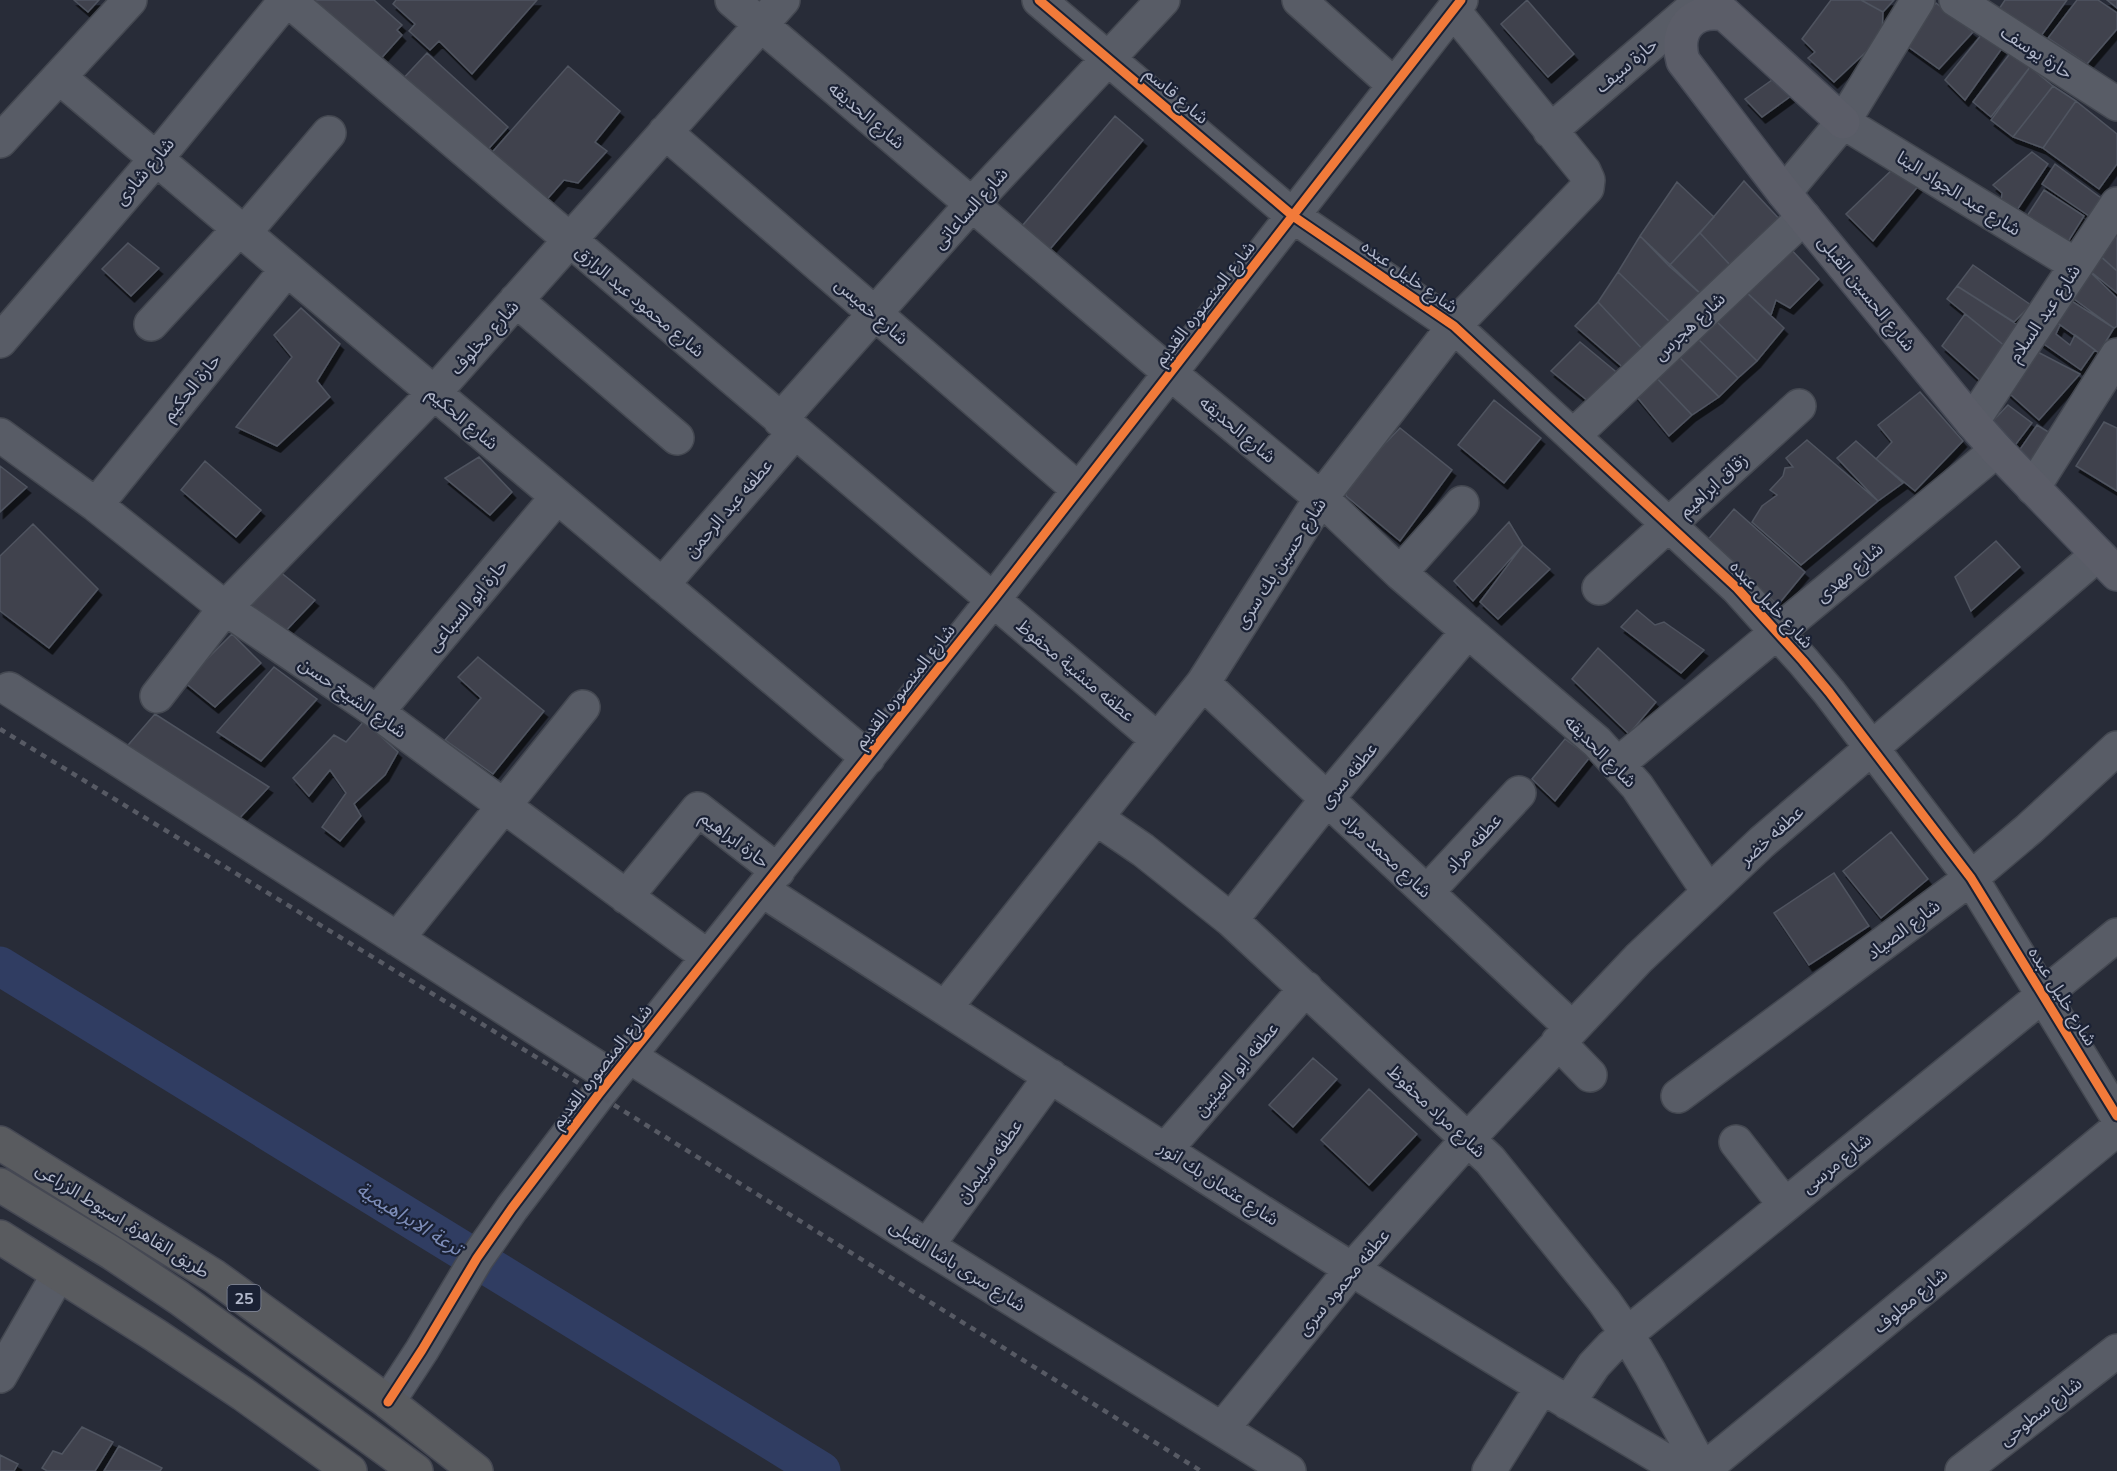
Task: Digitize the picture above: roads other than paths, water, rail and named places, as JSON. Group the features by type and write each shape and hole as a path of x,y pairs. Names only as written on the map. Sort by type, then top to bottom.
{"highway":[{"name":"طريق القاهرة, اسيوط الزراعى","path":"0,1143 214,1276 388,1402 476,1471"},
{"path":"0,1185 112,1253 179,1298 416,1471"},
{"path":"0,1237 184,1355 333,1466"}],"main road":[{"path":"1714,5 1843,122"},
{"name":"شارع الحسين القبلى","path":"1714,5 1714,12 1693,19 1685,28 1680,39 1683,61 1794,205 1972,422 2107,564"}],"street":[{"path":"0,141 130,0"},
{"name":"شارع شادى","path":"0,341 156,159 287,0"},
{"name":"شارع محمود عبد الرازق","path":"287,0 993,600"},
{"name":"شارع الحديقه","path":"732,0 1170,373 1321,498 1400,573 1574,722 1618,764 1655,810 1708,891"},
{"name":"شارع مخلوف","path":"157,696 225,608 434,393 783,0"},
{"name":"شارع قاسم","path":"1039,0 1293,216"},
{"name":"شارع الساعاتى","path":"787,426 875,314 972,204 1163,0"},
{"path":"1299,0 1394,85"},
{"name":"شارع هجرس","path":"1573,436 1794,205 1918,0"},
{"name":"حارة يوسف","path":"1956,0 2117,104"},
{"path":"1457,5 1550,131"},
{"name":"شارع المنصوره القديم","path":"388,1402 477,1258 620,1067 993,600 1457,5"},
{"name":"حارة سيف","path":"1550,131 1714,5"},
{"name":"شارع الحكيم","path":"59,77 867,758"},
{"name":"شارع عبد الجواد البنا","path":"1843,122 2076,265"},
{"name":"شارع حسين بك سرى","path":"945,1008 1203,683 1321,498 1454,326 1587,188 1588,180 1584,171 1550,131"},
{"name":"شارع خميس","path":"665,132 1079,490"},
{"path":"151,324 241,231 329,133"},
{"name":"شارع عبد السلام","path":"1972,422 2117,204"},
{"name":"شارع خليل عبده","path":"1293,216 1454,326 1737,588 1777,631 1829,692 1971,878 2117,1116"},
{"name":"حارة الحكيم","path":"96,505 287,269"},
{"path":"516,300 677,438"},
{"path":"2033,488 2117,355"},
{"name":"زقاق ابراهيم","path":"1599,588 1799,406"},
{"name":"عطفه عبد الرحمن","path":"662,585 787,426"},
{"name":"شارع الشيخ حسن","path":"0,435 96,505 225,608 377,712 708,957"},
{"name":"شارع مهدى","path":"1618,764 1997,450"},
{"name":"حارة ابو السباعى","path":"377,712 557,497"},
{"path":"1400,573 1462,503"},
{"name":"عطفه خضر","path":"1468,1139 1639,958 1708,891 1872,748 2107,564"},
{"name":"عطفه منشية محفوظ","path":"993,600 1158,740"},
{"name":"عطفه سرى","path":"1231,920 1327,799 1468,631"},
{"name":"شارع محمد مراد","path":"1203,683 1427,892 1565,1035 1590,1075"},
{"name":"شارع سرى باشا القبلى","path":"9,690 396,939 927,1246 1289,1471"},
{"path":"396,939 583,707"},
{"name":"شارع الصياد","path":"1678,1096 1971,878 2030,829 2117,748"},
{"name":"عطفه مراد","path":"1427,892 1519,793"},
{"name":"حارة ابراهيم","path":"626,897 698,809 770,880"},
{"name":"شارع مراد محفوظ","path":"1096,818 1143,850 1231,920 1468,1139 1511,1186 1604,1301 1627,1334 1702,1471"},
{"name":"شارع عثمان بك انور","path":"770,880 945,1008 1353,1269 1555,1395 1668,1462 1679,1471"},
{"name":"شارع مرسى","path":"1489,1471 1555,1395 1594,1365 1611,1347 2117,935"},
{"name":"عطفه ابو العينين","path":"1166,1149 1306,988"},
{"name":"عطفه سليمان","path":"927,1246 1051,1076"},
{"name":"شارع معلوف","path":"1702,1471 2117,1129"},
{"name":"عطفه محمود سرى","path":"1222,1430 1353,1269 1468,1139"},
{"path":"1736,1142 1785,1205"},
{"path":"0,1376 58,1275"},
{"name":"شارع سطوحى","path":"1962,1471 2117,1351"}],"waterway":[{"name":"ترعة الابراهيمية","path":"0,966 821,1471"}],"railway":[{"path":"0,729 598,1095 1201,1471"}]}
